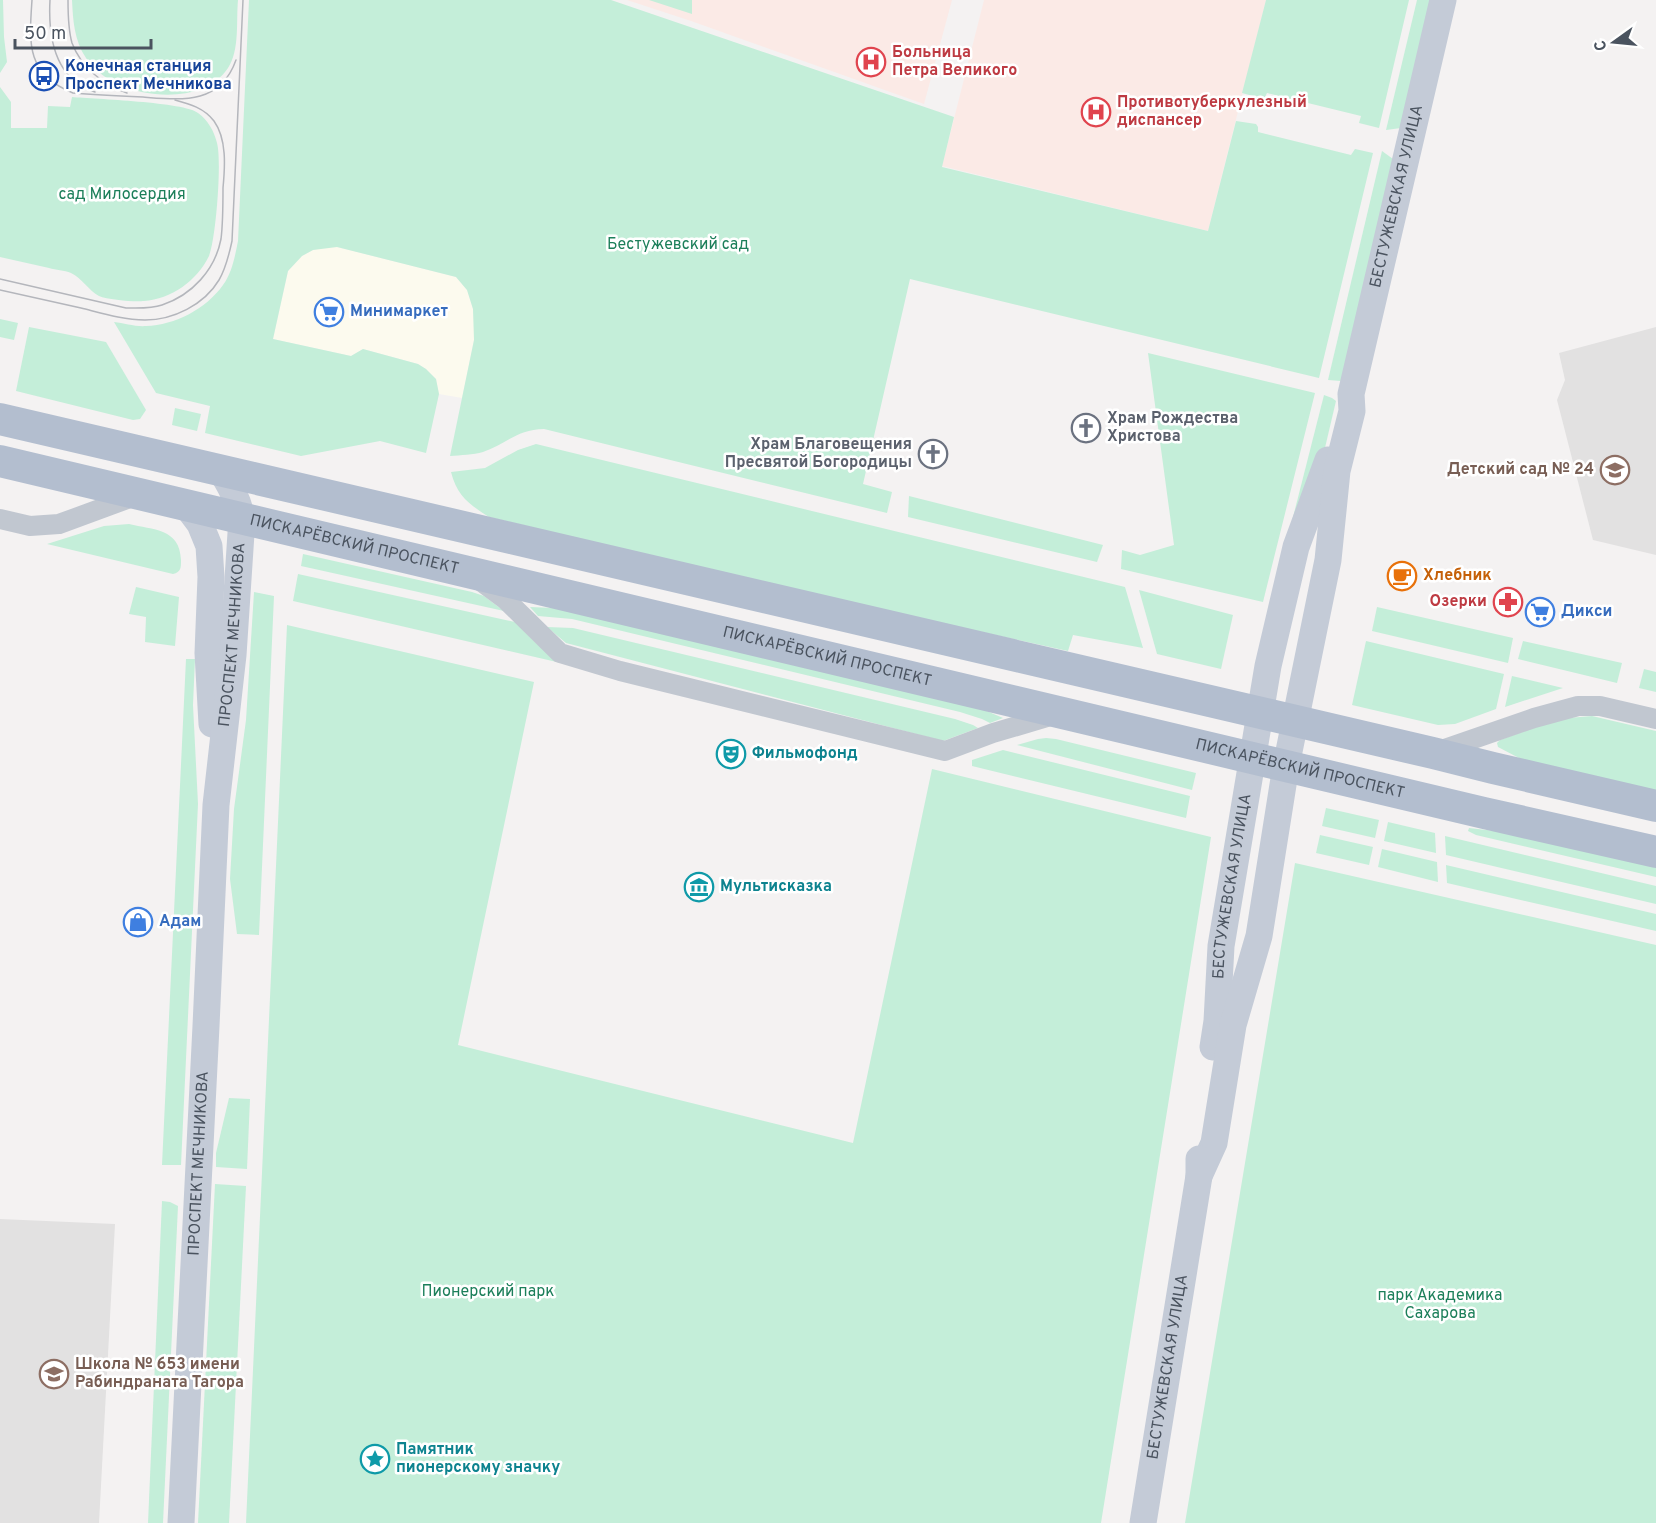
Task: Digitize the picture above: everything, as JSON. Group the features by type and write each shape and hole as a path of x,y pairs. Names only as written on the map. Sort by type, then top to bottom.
{"main road":[{"path":"0,419 1656,806"},
{"name":"ПИСКАРЁВСКИЙ ПРОСПЕКТ","path":"0,461 1656,852"}],"street":[{"name":"БЕСТУЖЕВСКАЯ УЛИЦА","path":"1199,1176 1214,1143 1233,1025 1259,936 1286,766 1328,560 1337,471 1352,411 1351,394 1443,0"},
{"name":"БЕСТУЖЕВСКАЯ УЛИЦА","path":"1143,1523 1199,1176 1199,1137 1217,1021 1221,946 1268,666 1296,547 1331,453 1342,409 1351,394"},
{"name":"ПРОСПЕКТ МЕЧНИКОВА","path":"181,1523 216,805 233,655 242,518 233,489 221,471"},
{"path":"0,519 30,526 59,524 141,494"},
{"name":"ПРОСПЕКТ МЕЧНИКОВА","path":"185,504 205,533 209,546 208,653 216,805"},
{"path":"467,571 507,600 560,653 620,671 945,751 1061,712"},
{"path":"1433,753 1534,718 1578,706 1600,706 1656,719"}],"shaded area":[{"name":"Больница Петра Великого","path":"627,0 952,0 924,104"},
{"name":"Противотуберкулезный диспансер","path":"984,0 1266,0 1208,231 942,166"},
{"path":"337,247 456,277 467,290 473,309 474,323 474,340 462,398 439,394 436,379 418,364 363,349 351,356 273,339 288,271 302,256 313,250"},
{"name":"Детский сад № 24","path":"1656,327 1656,555 1593,540 1557,400 1565,380 1559,353"},
{"name":"Школа № 653 имени Рабиндраната Тагора","path":"0,1219 115,1224 99,1523 0,1523"}],"green space":[{"path":"0,0 3,0 7,62 0,73"},
{"path":"72,0 238,0 236,44 232,61 215,82 198,90 177,94 156,94 135,90 98,72 86,58 77,37"},
{"name":"Бестужевский сад","path":"249,0 611,0 954,117 942,167 1208,231 1236,121 1256,124 1258,132 1351,155 1355,149 1373,153 1319,378 910,279 863,484 892,492 887,513 544,429 519,434 483,452 450,456 474,340 473,309 467,290 456,277 337,247 313,250 302,256 288,271 273,339 351,356 363,349 418,364 426,369 436,379 439,394 426,453 380,441 301,456 205,433 210,406 156,393 114,322 146,326 179,319 199,308 216,294 229,275 238,241"},
{"path":"649,0 692,0 692,14"},
{"path":"1266,0 1409,0 1379,128 1359,123 1361,116 1267,93 1264,99 1242,93"},
{"path":"1417,0 1431,0 1401,128 1386,130"},
{"name":"сад Милосердия","path":"0,87 11,102 11,128 47,128 48,106 70,107 72,97 176,106 190,109 202,116 210,126 217,143 219,182 212,247 198,273 182,287 154,300 109,299 99,296 79,278 68,272 0,257"},
{"path":"1382,151 1393,159 1341,381 1328,380"},
{"path":"0,319 18,323 14,340 0,337"},
{"path":"29,327 106,342 146,410 140,419 133,420 16,391"},
{"path":"1148,353 1315,393 1263,602 1121,569 1122,550 1140,555 1174,545"},
{"path":"1324,395 1336,401 1324,452 1290,529"},
{"path":"175,408 201,414 197,431 172,425"},
{"path":"536,444 1125,587 1143,648 1073,635 1068,651 766,584 489,517 460,493 451,472 485,468 518,450"},
{"path":"909,496 1103,545 1097,562 908,517"},
{"path":"129,524 164,532 170,536 176,542 179,550 181,567 179,571 173,574 47,544 104,526"},
{"path":"303,554 472,592 484,596 504,611 301,566"},
{"path":"298,574 515,622 561,663 293,601"},
{"path":"136,587 179,597 175,646 145,642 146,617 129,614"},
{"path":"1139,590 1233,615 1221,669 1157,654"},
{"path":"254,592 274,596 259,935 237,934 230,879 234,809 246,720"},
{"path":"530,607 578,609 961,700 1003,718 990,723 960,712 572,619 538,616"},
{"path":"1377,607 1513,638 1508,663 1372,631"},
{"name":"Пионерский парк","path":"287,625 534,682 458,1045 853,1143 932,769 1211,837 1101,1523 246,1523"},
{"path":"547,627 573,628 955,719 978,728 943,741 566,643"},
{"path":"1366,641 1504,674 1496,709 1455,724 1438,725 1352,705"},
{"path":"1523,641 1622,663 1617,683 1518,659"},
{"path":"186,659 195,659 193,705 198,804 181,1165 162,1165"},
{"path":"1644,669 1656,672 1656,692 1639,688"},
{"path":"1512,676 1563,688 1505,707"},
{"path":"1592,716 1656,731 1656,795 1552,770 1519,758 1498,747 1497,743 1500,740 1546,723"},
{"path":"1046,738 1196,773 1192,790 1017,745"},
{"path":"1003,750 1190,796 1186,818 972,766 972,760"},
{"path":"1326,808 1379,820 1375,838 1322,826"},
{"path":"1388,822 1435,833 1436,853 1384,841"},
{"path":"1469,828 1513,833 1656,866 1656,877 1476,835 1468,831"},
{"path":"1320,835 1373,847 1369,865 1316,853"},
{"path":"1445,836 1656,886 1656,904 1446,855"},
{"path":"1382,849 1437,862 1438,882 1378,867"},
{"name":"парк Академика Сахарова","path":"1295,863 1656,945 1656,1523 1185,1523"},
{"path":"1446,865 1656,914 1656,931 1447,883"},
{"path":"229,1098 250,1099 247,1169 216,1167 216,1153"},
{"path":"215,1184 246,1186 229,1523 198,1523"},
{"path":"162,1201 178,1206 163,1523 148,1523"}],"tram line":[{"path":"32,0 31,44 34,56 46,77 73,93 172,99 198,97 220,85 229,75 236,60"},
{"path":"50,0 51,28 57,55 71,77 82,86 95,92"},
{"path":"68,0 68,22 72,43 81,60 101,80 127,93"},
{"path":"0,290 112,316 145,320 177,314 196,304 213,289 224,271 232,241 243,0"},
{"path":"0,279 126,308 153,307 173,301 200,280 208,271 221,239 223,145 218,128 206,113 175,100"}],"place":[{"name":"Больница Петра Великого","path":"871,62"},
{"name":"Конечная станция Проспект Мечникова","path":"44,76"},
{"name":"Противотуберкулезный диспансер","path":"1096,112"},
{"name":"Минимаркет","path":"329,312"},
{"name":"Храм Рождества Христова","path":"1086,428"},
{"name":"Храм Благовещения Пресвятой Богородицы","path":"933,454"},
{"name":"Детский сад № 24","path":"1615,470"},
{"name":"Хлебник","path":"1402,576"},
{"name":"Озерки","path":"1508,602"},
{"name":"Дикси","path":"1540,612"},
{"name":"Фильмофонд","path":"731,754"},
{"name":"Мультисказка","path":"699,887"},
{"name":"Адам","path":"138,922"},
{"name":"Школа № 653 имени Рабиндраната Тагора","path":"54,1374"},
{"name":"Памятник пионерскому значку","path":"375,1459"}]}
